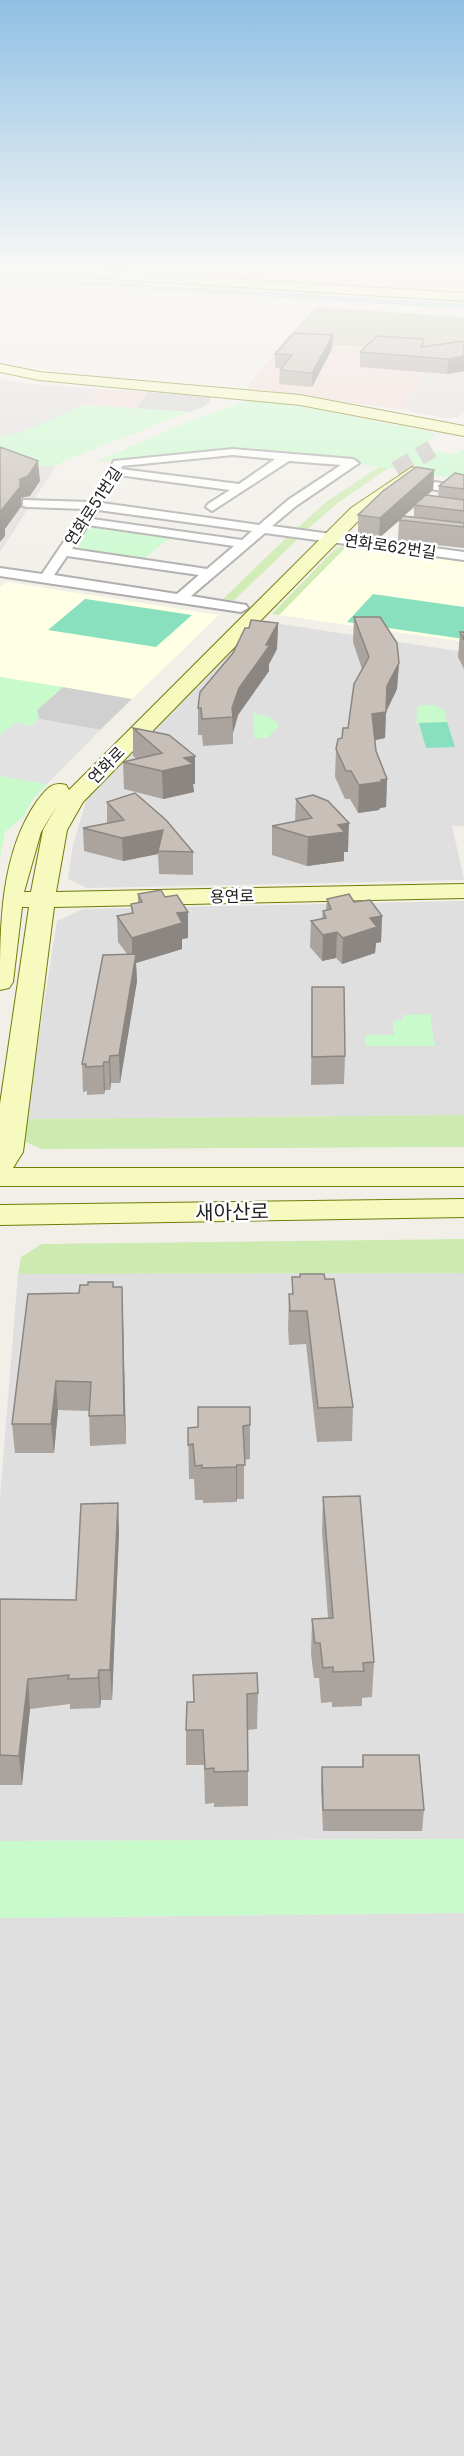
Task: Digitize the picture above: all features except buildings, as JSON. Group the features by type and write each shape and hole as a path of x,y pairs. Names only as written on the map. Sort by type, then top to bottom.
{"street":[{"path":"78,380 300,400 458,435"},
{"name":"연화로51번길","path":"46,578 94,506 109,493 118,463 233,452 353,463 309,490 277,515"},
{"path":"181,480 204,460 203,456"},
{"path":"234,509 206,506 288,456"},
{"name":"연화로","path":"0,1165 8,1152 55,830 73,799 323,537 342,510 404,471"},
{"path":"116,472 237,488"},
{"path":"430,502 442,487 464,491"},
{"path":"27,503 94,506 323,537"},
{"path":"256,512 277,515"},
{"path":"180,599 277,515"},
{"path":"83,521 245,544"},
{"path":"383,545 398,530"},
{"name":"연화로","path":"0,982 6,901 23,842 53,796 241,608 323,537"},
{"name":"연화로62번길","path":"323,537 464,556"},
{"path":"63,552 210,573"},
{"path":"0,572 241,608"},
{"name":"용연로","path":"6,901 464,891"},
{"name":"새아산로","path":"0,1177 464,1177"},
{"name":"새아산로","path":"0,1215 464,1209"}],"shaded area":[{"path":"0,380 99,389 85,405 74,411 20,434 0,436"},
{"path":"253,380 421,380 403,410 246,388"},
{"path":"421,380 464,380 464,413 458,417 444,418 403,410"},
{"path":"99,389 148,392 136,408 85,405"},
{"path":"148,392 212,397 206,406 189,412 136,408"},
{"path":"0,465 56,466 0,552"},
{"path":"348,545 464,560 464,642 279,615"},
{"path":"7,582 219,615 132,699 0,677 0,587"},
{"path":"261,621 464,652 464,826 452,826 464,880 87,888 68,879 73,845 87,798 96,785"},
{"path":"63,687 132,699 100,730 39,719 37,710"},
{"path":"39,719 100,730 47,784 0,776 0,736 15,723 31,726"},
{"path":"464,901 464,1115 26,1119 57,921 83,909"},
{"path":"464,1273 464,1839 0,1841 0,1497 18,1274"},
{"path":"464,1913 464,2456 0,2456 0,1918"}],"green space":[{"path":"248,400 289,404 430,432 435,436 416,449 455,454 464,449 464,480 276,451 231,449 96,462 187,422"},
{"path":"85,405 189,412 56,466 0,465 0,437 17,434"},
{"path":"380,466 390,467 339,502 309,528 296,529 326,502"},
{"path":"99,526 173,536 142,560 77,551 74,548 87,528"},
{"path":"288,536 297,540 233,601 223,599"},
{"path":"348,545 279,615 272,614 336,548"},
{"path":"373,594 464,607 464,639 347,622"},
{"path":"85,599 192,615 156,647 48,630"},
{"path":"0,677 63,687 37,710 39,719 31,726 15,723 0,736"},
{"path":"435,705 444,710 447,722 416,723 418,706"},
{"path":"253,713 270,717 278,724 267,738 254,738"},
{"path":"447,722 455,747 426,748 419,723"},
{"path":"0,776 47,784 31,802 24,816 5,832 0,858"},
{"path":"430,1014 435,1046 365,1046 365,1035 394,1035 393,1021 403,1020 403,1015"},
{"path":"464,1115 464,1147 41,1149 24,1141 26,1119"},
{"path":"464,1239 464,1273 18,1274 21,1257 42,1244"},
{"path":"464,1839 464,1913 0,1918 0,1841"}],"tunnel":[{"path":"396,470 432,449"}]}
